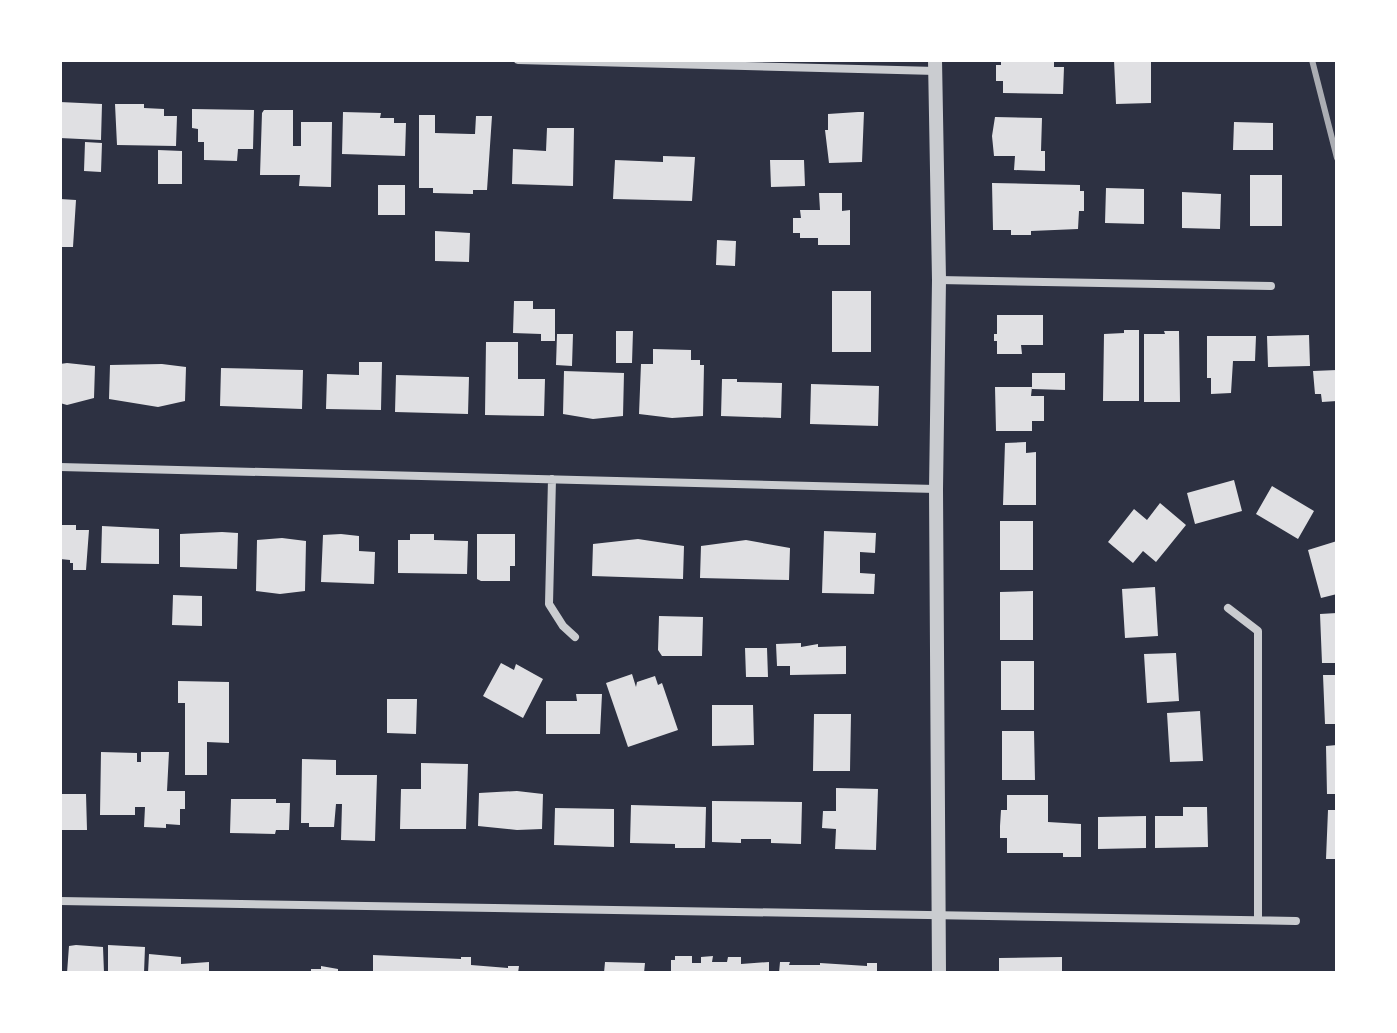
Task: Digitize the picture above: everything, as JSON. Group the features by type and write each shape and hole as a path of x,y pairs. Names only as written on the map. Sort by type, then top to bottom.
{"street":[{"path":"518,60 936,66 939,973"},
{"path":"939,280 1271,286"},
{"path":"60,467 936,489"},
{"path":"552,479 549,604 563,626 575,637"},
{"path":"1228,608 1258,631 1258,920"},
{"path":"60,901 1296,921"}],"building":[{"path":"1001,60 1054,60 1054,67 1064,67 1063,94 1003,93 1003,81 996,81 996,65 1001,65"},
{"path":"1114,60 1151,60 1151,103 1116,104"},
{"path":"60,102 102,104 101,140 60,138"},
{"path":"115,104 144,104 144,108 164,109 164,116 177,116 176,146 117,145"},
{"path":"192,109 254,110 253,149 238,149 237,161 204,160 204,142 198,142 198,129 192,128"},
{"path":"264,110 293,110 293,146 301,146 301,122 332,122 331,187 299,186 300,175 260,175"},
{"path":"343,112 381,113 380,118 394,118 394,123 406,123 405,156 342,154"},
{"path":"864,112 862,162 829,163 825,130 828,130 828,114"},
{"path":"419,115 435,115 435,133 471,134 475,134 476,116 492,116 487,190 473,190 473,194 433,193 433,188 419,188"},
{"path":"995,117 1042,118 1041,151 1045,151 1045,171 1014,170 1015,156 994,156 992,136"},
{"path":"1234,122 1273,123 1273,150 1233,150"},
{"path":"547,128 574,128 573,186 512,184 513,149 546,151"},
{"path":"85,142 102,143 101,172 84,171"},
{"path":"158,150 182,151 182,184 158,184"},
{"path":"663,156 695,157 692,201 613,199 615,160 663,162"},
{"path":"770,160 804,160 805,186 771,187"},
{"path":"1250,175 1282,175 1282,226 1250,226"},
{"path":"992,183 1080,185 1080,191 1084,191 1084,211 1079,211 1078,229 1031,231 1031,235 1011,235 1011,230 993,230"},
{"path":"378,185 405,185 405,215 378,215"},
{"path":"1106,188 1144,189 1144,224 1105,223"},
{"path":"1182,192 1221,194 1220,229 1182,228"},
{"path":"819,193 842,193 842,211 850,210 850,245 818,245 818,238 800,238 800,233 793,233 793,218 801,218 800,210 820,210"},
{"path":"60,199 76,200 73,247 60,247"},
{"path":"435,231 470,233 469,262 435,261"},
{"path":"717,240 736,241 735,266 716,265"},
{"path":"832,291 871,291 871,352 832,352"},
{"path":"514,301 533,301 533,309 555,309 555,341 541,341 541,334 513,333"},
{"path":"997,315 1043,315 1043,345 1021,345 1022,354 997,354 994,334 997,334"},
{"path":"1124,330 1139,330 1139,401 1103,401 1104,334 1124,333"},
{"path":"616,331 633,331 632,363 616,363"},
{"path":"1164,331 1179,331 1180,402 1144,402 1144,334 1165,334"},
{"path":"557,334 573,334 572,366 556,365"},
{"path":"1309,335 1310,366 1268,367 1267,336"},
{"path":"1207,336 1256,336 1255,361 1233,361 1231,393 1211,394 1211,378 1207,378"},
{"path":"486,342 518,342 518,379 545,379 544,416 485,415"},
{"path":"653,349 691,350 691,360 700,360 700,365 704,365 703,416 672,418 639,414 641,364 653,364"},
{"path":"359,362 382,362 381,410 326,409 327,374 359,375"},
{"path":"60,364 95,366 94,398 67,405 60,403"},
{"path":"110,365 186,367 185,401 158,407 109,399"},
{"path":"221,368 303,370 302,409 220,406"},
{"path":"1337,370 1337,401 1322,402 1321,394 1315,394 1313,371"},
{"path":"564,371 624,373 623,416 593,419 563,414"},
{"path":"1032,373 1065,373 1065,390 1032,389"},
{"path":"396,375 469,377 468,414 395,412"},
{"path":"722,379 782,383 781,418 721,416"},
{"path":"811,384 879,386 878,426 810,424"},
{"path":"995,387 1032,387 1031,396 1044,396 1044,421 1032,421 1032,431 996,431"},
{"path":"1026,442 1026,453 1036,452 1036,505 1003,505 1005,443"},
{"path":"1234,480 1242,511 1195,524 1187,493"},
{"path":"1272,486 1314,511 1298,539 1256,514"},
{"path":"1160,503 1186,525 1156,562 1143,551 1133,563 1108,542 1134,509 1147,520"},
{"path":"1000,521 1033,521 1033,570 1000,570"},
{"path":"60,525 76,525 76,530 89,530 86,570 73,570 70,560 60,559"},
{"path":"102,526 159,529 159,564 101,563"},
{"path":"824,531 876,533 875,553 860,552 860,573 875,574 874,594 822,593"},
{"path":"238,533 237,569 180,567 180,534"},
{"path":"410,534 434,534 434,540 468,541 467,574 398,573 398,540 410,540"},
{"path":"477,534 515,534 515,566 510,566 510,581 477,579"},
{"path":"323,535 359,536 359,551 375,552 374,584 321,582"},
{"path":"282,538 306,541 305,591 280,594 256,591 257,540"},
{"path":"638,539 684,546 683,579 592,576 593,544"},
{"path":"746,540 790,548 789,580 700,578 701,546"},
{"path":"1337,541 1337,594 1321,598 1308,550"},
{"path":"1155,587 1158,636 1125,638 1122,589"},
{"path":"1033,591 1033,640 1000,640 1000,592"},
{"path":"173,595 202,596 202,626 172,625"},
{"path":"1337,613 1337,663 1322,663 1320,614"},
{"path":"659,616 703,617 702,656 662,656 658,650"},
{"path":"801,643 801,647 818,644 818,647 846,646 846,674 790,675 790,666 777,666 776,644"},
{"path":"745,648 767,648 768,677 746,677"},
{"path":"1176,653 1179,701 1147,703 1144,654"},
{"path":"1001,661 1034,661 1034,710 1001,710"},
{"path":"501,663 514,670 516,664 543,679 523,718 483,696"},
{"path":"632,674 636,687 637,682 655,676 658,685 662,683 678,730 628,747 606,683"},
{"path":"1323,675 1337,675 1337,724 1325,724"},
{"path":"178,681 229,682 229,743 207,742 207,775 185,775 185,703 178,703"},
{"path":"576,694 602,694 600,734 546,734 546,701 577,701"},
{"path":"387,699 417,699 416,734 387,733"},
{"path":"712,705 753,705 754,745 712,746"},
{"path":"1200,711 1203,761 1170,762 1167,713"},
{"path":"814,714 851,714 850,771 813,771"},
{"path":"1002,731 1034,731 1035,780 1002,780"},
{"path":"1337,745 1337,794 1327,794 1326,746"},
{"path":"101,752 137,753 137,762 141,762 141,752 169,752 167,791 185,791 185,809 180,809 180,825 144,827 145,807 135,807 135,815 100,815"},
{"path":"302,759 336,760 336,775 377,775 375,841 341,840 342,804 336,804 334,827 309,827 309,823 301,823"},
{"path":"421,763 468,764 466,829 400,829 401,789 421,789"},
{"path":"836,788 878,789 876,850 835,849 836,829 822,828 823,811 836,811"},
{"path":"517,791 543,794 542,829 478,826 479,793"},
{"path":"60,794 86,794 87,830 60,830"},
{"path":"1007,795 1048,795 1048,822 1081,824 1081,857 1063,857 1063,853 1007,853 1007,838 1000,838 1000,826 1001,810 1007,810"},
{"path":"231,799 276,799 276,803 290,803 289,830 276,830 275,834 230,833"},
{"path":"712,801 802,802 801,844 771,843 771,839 741,839 741,843 712,842"},
{"path":"631,805 706,807 705,848 630,843"},
{"path":"1183,807 1207,807 1208,847 1155,848 1155,816 1183,816"},
{"path":"555,808 614,809 614,847 554,845"},
{"path":"1328,810 1337,810 1337,859 1326,859"},
{"path":"1146,816 1146,848 1098,849 1098,817"},
{"path":"108,945 145,947 144,973 108,973"},
{"path":"69,946 103,947 104,973 67,973"},
{"path":"149,954 181,957 181,964 209,962 209,973 148,973"},
{"path":"373,955 471,957 471,965 519,966 518,973 373,973"},
{"path":"675,956 692,956 692,963 701,963 701,957 713,956 712,962 727,962 728,957 741,957 741,964 769,962 769,973 671,973 671,960 675,960"},
{"path":"1062,957 1062,973 999,973 999,958"},
{"path":"605,962 645,963 644,973 604,973"},
{"path":"780,962 790,962 789,965 867,966 867,963 877,963 877,973 779,973"},
{"path":"321,966 338,969 338,973 311,973 311,969 321,969"}],"railway":[{"path":"1312,60 1337,158"}]}
